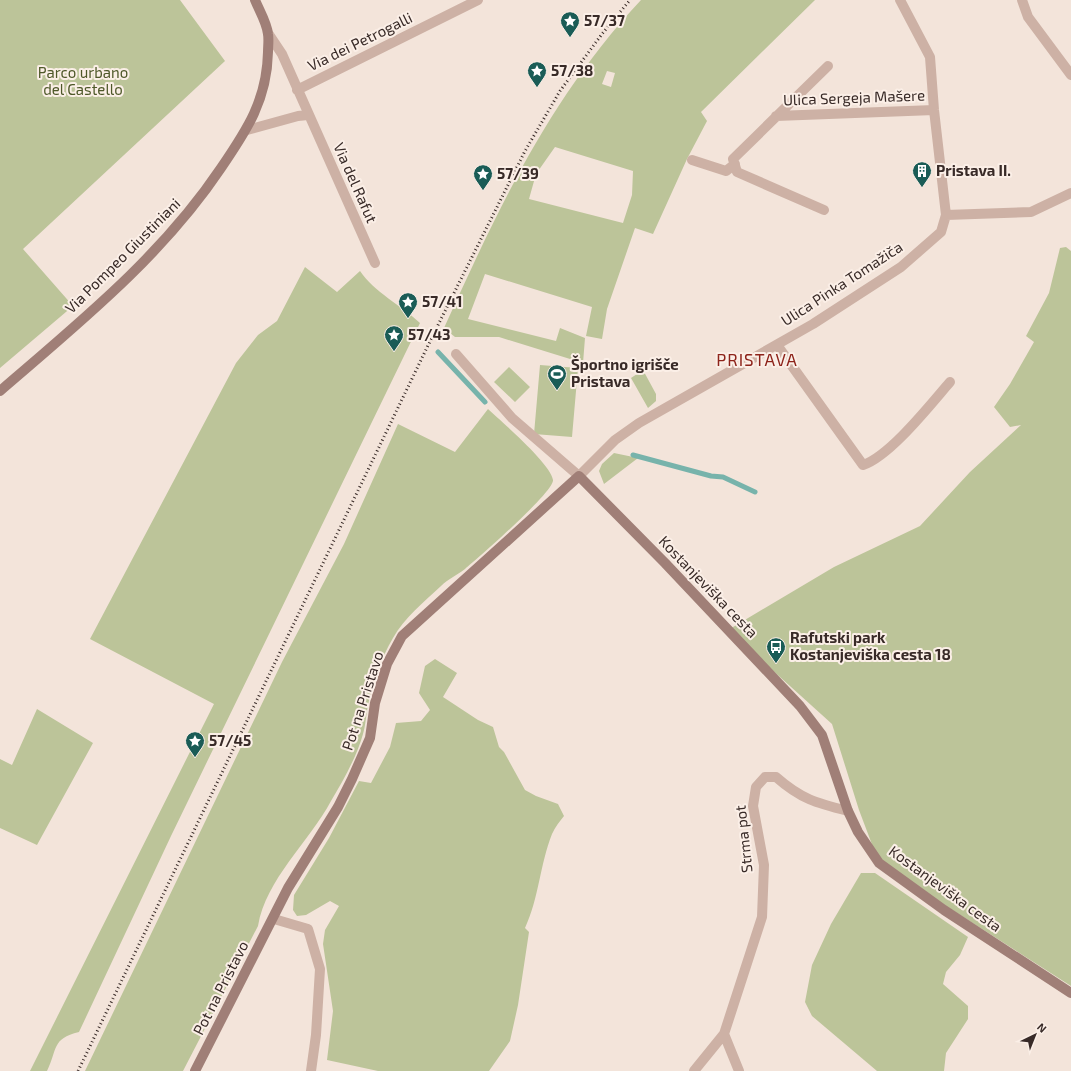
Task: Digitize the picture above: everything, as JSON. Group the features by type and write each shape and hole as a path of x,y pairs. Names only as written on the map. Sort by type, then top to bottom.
{"street":[{"name":"Via del Rafut","path":"255,0 268,34 282,54 375,263"},
{"name":"Via dei Petrogalli","path":"297,90 478,0"},
{"name":"Ulica Pinka Tomažiča","path":"579,476 615,440 639,423 818,321 901,266 941,232 946,215 934,110 930,57 900,0"},
{"path":"1022,0 1028,17 1071,75"},
{"name":"Via Pompeo Giustiniani","path":"0,391 102,303 179,226 214,179 247,130 262,96 268,64 268,34"},
{"name":"Ulica Sergeja Mašere","path":"735,164 733,159 828,66"},
{"name":"Ulica Sergeja Mašere","path":"776,116 934,110"},
{"path":"247,130 298,116 308,115"},
{"path":"692,160 726,171 735,164 737,172 751,180 824,210"},
{"path":"946,215 1031,212 1071,193"},
{"name":"Ulica Pinka Tomažiča","path":"777,345 863,466 872,462 913,425 950,382"},
{"name":"Kostanjeviška cesta","path":"456,354 512,418 579,476 665,563 800,706 822,735 848,811 858,832 879,863 944,910 1071,993"},
{"name":"Pot na Pristavo","path":"195,1071 274,919 288,888 338,807 352,779 370,738 376,703 387,664 402,636 579,476"},
{"name":"Strma pot","path":"694,1071 724,1034 762,917 764,865 753,806 756,787 765,777 776,777 786,786 810,801 848,811"},
{"path":"274,919 308,929 320,969 316,1035 311,1071"},
{"path":"724,1034 739,1071"}],"green space":[{"name":"Parco urbano del Castello","path":"0,0 180,0 225,61 23,249 73,306 0,368"},
{"path":"641,0 815,0 701,112 707,121 687,159 653,234 635,228 607,309 602,339 586,336 592,307 485,274 468,319 556,341 560,328 585,338 583,363 499,337 455,337 444,328 506,198 553,115 579,75","holes":["607,71 615,73 611,87 602,84","555,147 633,171 632,195 623,223 529,199 536,174"]},
{"path":"1066,247 1071,251 1071,986 879,863 859,810 832,724 728,630 834,567 920,526 970,472 1021,425 1010,427 994,407 1010,384 1034,342 1026,336 1049,293 1060,248"},
{"path":"305,267 337,292 360,271 380,292 413,316 420,323 171,836 79,1032 64,1038 59,1042 47,1071 30,1071 214,704 90,639 236,363 258,335 277,321"},
{"name":"Športno igrišče Pristava","path":"540,365 578,368 572,437 534,434"},
{"path":"509,367 530,387 515,402 494,382"},
{"path":"643,370 656,394 656,401 648,408 631,378"},
{"path":"488,409 525,443 544,464 553,480 550,487 529,511 514,525 465,569 450,579 415,610 398,631 378,670 367,708 363,734 349,768 322,816 289,861 270,892 258,926 183,1071 85,1071 282,662 344,544 398,424 455,452"},
{"path":"614,453 638,458 604,484 599,471 602,464"},
{"path":"435,659 457,673 443,697 478,720 493,727 499,747 504,752 525,790 536,796 558,804 564,816 553,831 548,845 530,917 525,928 529,932 518,1005 510,1041 489,1071 378,1071 327,1060 333,1011 323,944 325,930 339,906 330,901 306,915 297,916 293,910 294,895 329,838 359,781 371,783 390,747 396,723 421,721 430,710 419,693 425,666"},
{"path":"37,709 93,743 37,845 0,828 0,759 12,765"},
{"path":"861,873 875,873 968,937 960,955 946,972 943,984 968,1006 968,1019 946,1053 944,1071 877,1071 812,1016 805,1002 812,965 831,924"}],"waterway":[{"path":"438,352 485,402"},
{"path":"633,455 711,476 723,477 755,492"}],"railway":[{"path":"78,1071 435,331 525,151 560,91 602,34 630,0"}],"place":[{"name":"57/37","path":"570,38"},
{"name":"57/38","path":"537,88"},
{"name":"Pristava II.","path":"922,188"},
{"name":"57/39","path":"483,191"},
{"name":"57/41","path":"408,319"},
{"name":"57/43","path":"394,352"},
{"name":"Športno igrišče Pristava","path":"557,391"},
{"name":"Rafutski park Kostanjeviška cesta 18","path":"776,664"},
{"name":"57/45","path":"195,758"}],"district":[{"name":"PRISTAVA","path":"757,360"}]}
